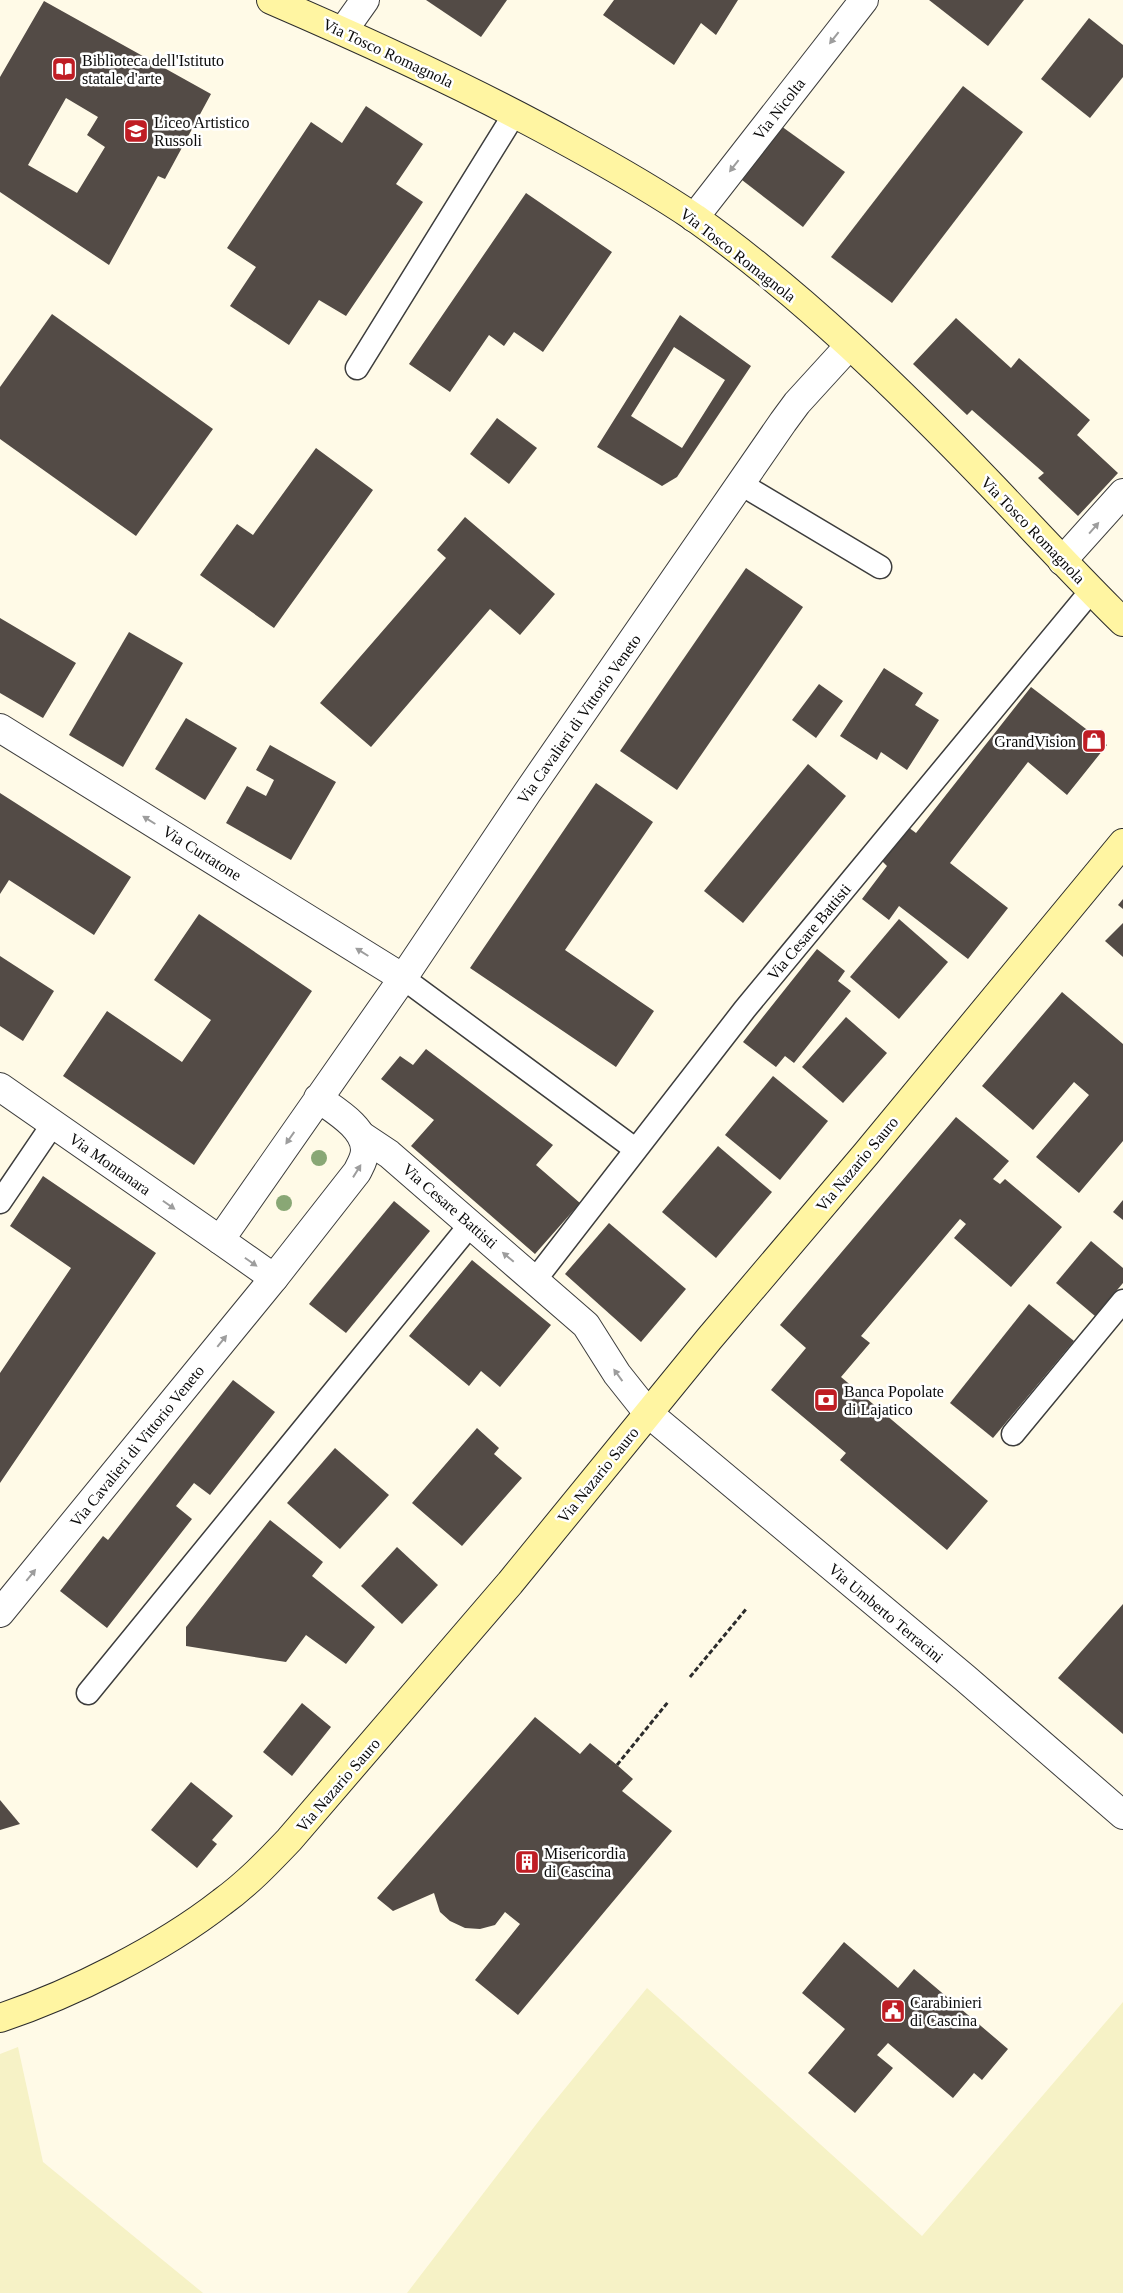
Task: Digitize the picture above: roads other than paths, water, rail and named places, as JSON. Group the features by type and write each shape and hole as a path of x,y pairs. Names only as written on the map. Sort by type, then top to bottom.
{"main road":[{"name":"Via Tosco Romagnola","path":"272,0 343,31 515,113 643,185 694,218 757,266 849,346 926,420 1123,622"},
{"name":"Via Nazario Sauro","path":"0,2018 86,1984 162,1942 222,1903 264,1866 321,1806 510,1583 648,1413 1123,843"}],"street":[{"path":"343,31 365,0"},
{"name":"Via Nicolta","path":"694,218 864,0"},
{"name":"Via Cavalieri di Vittorio Veneto","path":"220,1240 403,978 527,793 797,403 849,346"},
{"path":"1062,561 1123,493"},
{"name":"Via Curtatone","path":"0,728 403,978"},
{"name":"Via Montanara","path":"0,1087 220,1240"},
{"path":"318,1098 354,1126 362,1136"},
{"name":"Via Cavalieri di Vittorio Veneto","path":"0,1613 274,1278 357,1172 365,1150 362,1136"},
{"name":"Via Cesare Battisti","path":"362,1136 389,1154 586,1325 617,1374 648,1413"},
{"path":"220,1240 274,1278"},
{"name":"Via Umberto Terracini","path":"648,1413 965,1678 1123,1815"}],"lane":[{"path":"357,368 515,113"},
{"path":"741,484 880,567"},
{"name":"Via Cesare Battisti","path":"535,1280 745,1009 1091,591"},
{"path":"403,978 635,1149"},
{"path":"0,1202 53,1124"},
{"path":"88,1693 470,1225"},
{"path":"1013,1434 1123,1301"}],"place":[{"name":"Biblioteca dell'Istituto statale d'arte","path":"64,69"},
{"name":"Liceo Artistico Russoli","path":"136,131"},
{"name":"GrandVision","path":"1094,741"},
{"name":"Banca Popolate di Lajatico","path":"826,1400"},
{"name":"Misericordia di Cascina","path":"527,1862"},
{"name":"Carabinieri di Cascina","path":"893,2011"}]}
